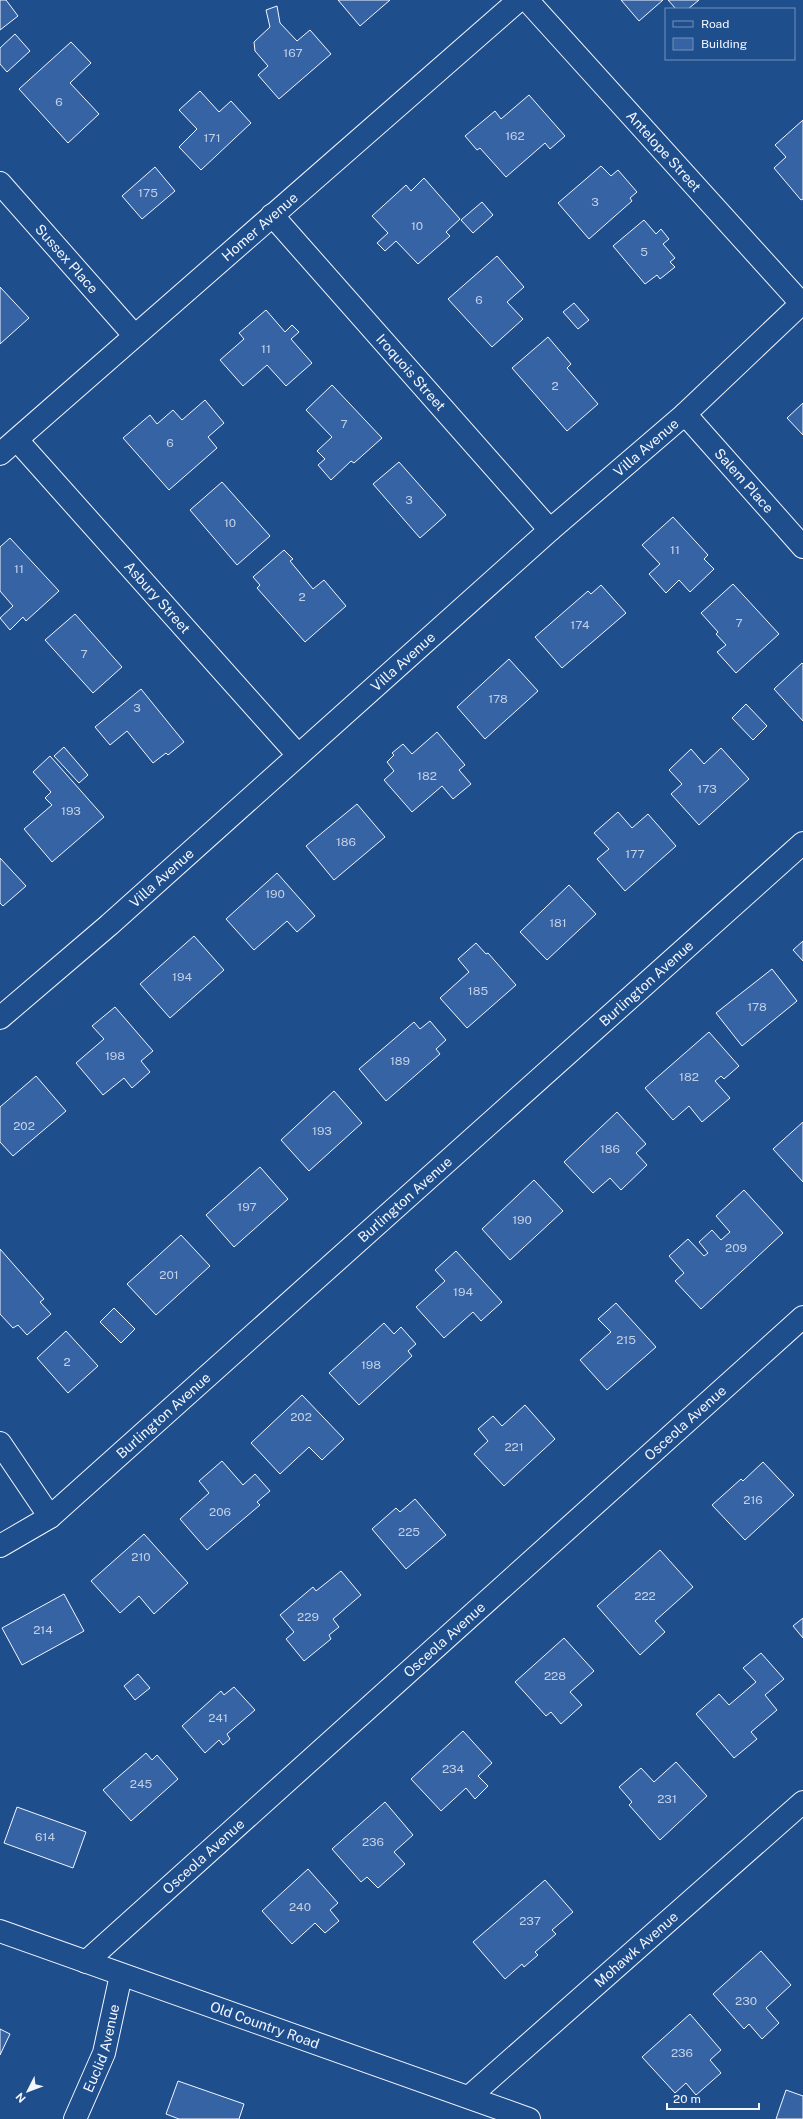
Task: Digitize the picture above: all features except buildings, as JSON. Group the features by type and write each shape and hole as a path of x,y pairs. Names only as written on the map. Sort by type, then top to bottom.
{"street":[{"name":"Homer Avenue","path":"0,454 272,214 519,0"},
{"name":"Antelope Street","path":"527,0 802,302"},
{"name":"Sussex Place","path":"0,183 134,335"},
{"name":"Iroquois Street","path":"272,214 550,530"},
{"name":"Villa Avenue","path":"0,1018 115,919 550,530 685,414 802,302"},
{"name":"Salem Place","path":"685,414 803,547"},
{"name":"Asbury Street","path":"17,440 298,755"},
{"name":"Burlington Avenue","path":"0,1546 50,1517 803,843"},
{"name":"Osceola Avenue","path":"86,1962 803,1317"},
{"path":"0,1443 50,1517"},
{"name":"Mohawk Avenue","path":"469,2097 803,1802"},
{"name":"Old Country Road","path":"0,1931 121,1976 528,2119"},
{"name":"Euclid Avenue","path":"75,2119 104,2053 121,1976"}]}
